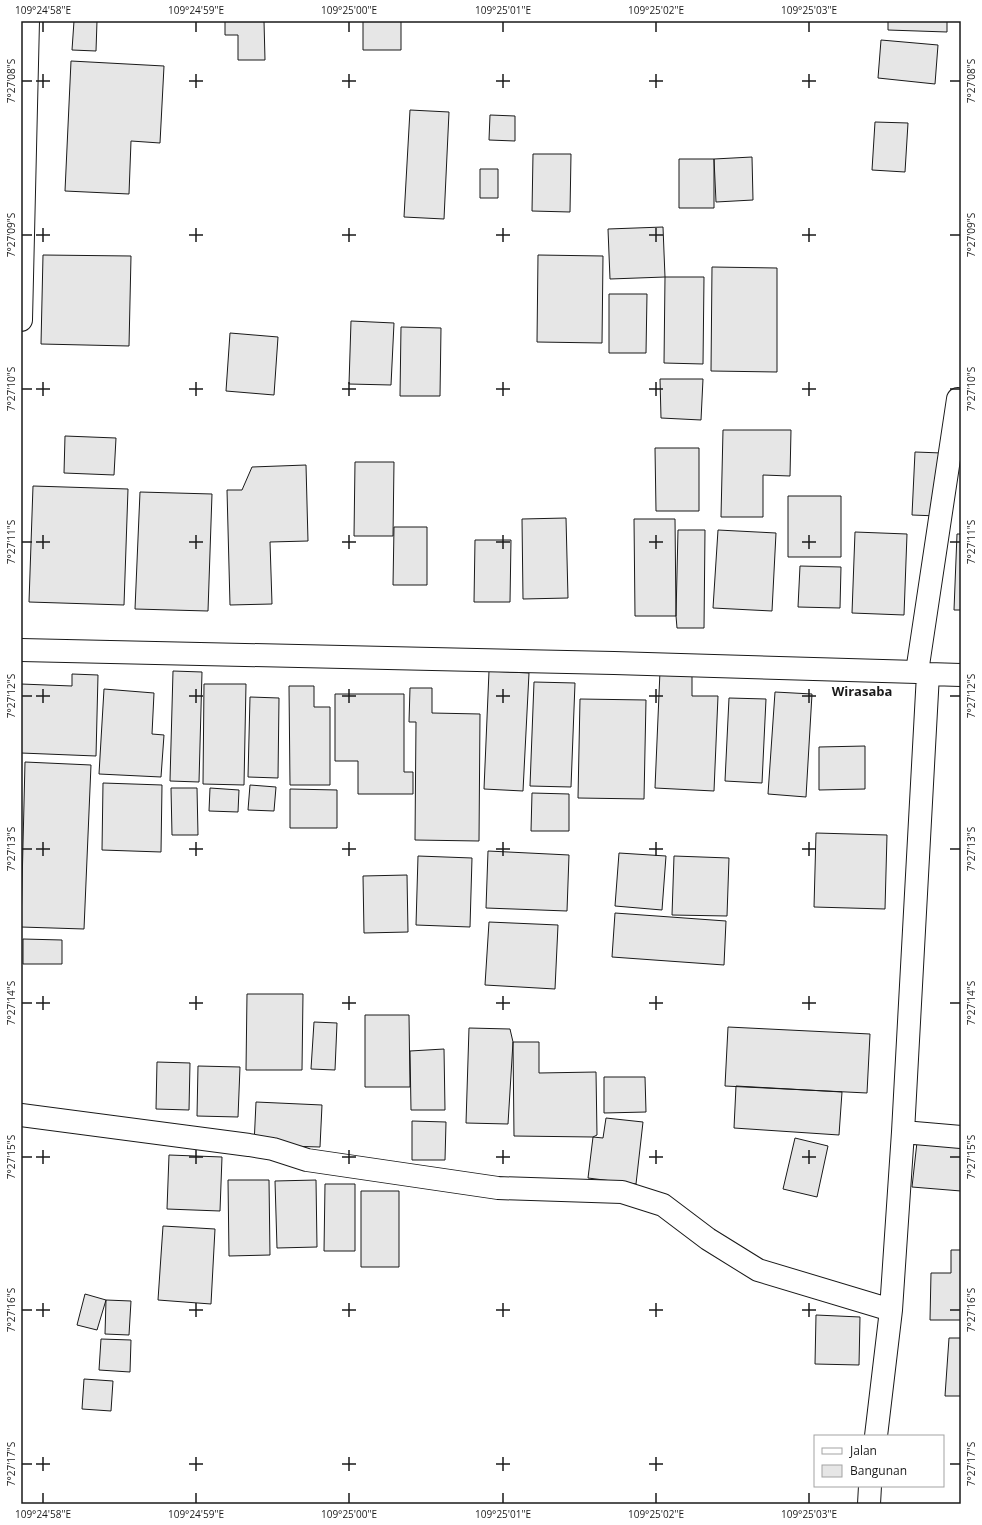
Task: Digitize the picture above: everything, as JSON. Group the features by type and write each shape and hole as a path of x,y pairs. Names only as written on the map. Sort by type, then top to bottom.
{"street":[{"path":"21,320 28,21"},
{"path":"876,1435 891,1310 903,1132 923,673 958,399"},
{"path":"21,650 606,663 961,675"},
{"path":"21,1115 255,1146 273,1149 308,1160 498,1188 622,1192 664,1205 708,1239 758,1270 891,1310"},
{"path":"903,1132 961,1137"},
{"path":"869,1504 870,1487"}],"building":[{"path":"74,21 97,21 96,51 72,50"},
{"path":"225,21 264,21 265,60 238,60 238,35 225,35"},
{"path":"363,21 401,21 401,50 363,50"},
{"path":"888,21 947,21 947,32 888,30"},
{"path":"881,40 938,45 935,84 878,78"},
{"path":"71,61 164,66 160,143 131,141 129,194 65,191"},
{"path":"410,110 449,112 444,219 404,217"},
{"path":"490,115 515,116 515,141 489,140"},
{"path":"875,122 908,123 905,172 872,170"},
{"path":"533,154 571,154 570,212 532,211"},
{"path":"752,157 753,200 716,202 714,159"},
{"path":"679,159 714,159 714,208 679,208"},
{"path":"480,169 498,169 498,198 480,198"},
{"path":"663,227 665,277 610,279 608,229"},
{"path":"43,255 131,256 129,346 41,344"},
{"path":"538,255 603,256 602,343 537,342"},
{"path":"712,267 777,268 777,372 711,371"},
{"path":"665,277 704,277 703,364 664,363"},
{"path":"609,294 647,294 646,353 609,353"},
{"path":"351,321 394,323 391,385 349,384"},
{"path":"401,327 441,328 440,396 400,396"},
{"path":"230,333 278,337 274,395 226,391"},
{"path":"660,379 703,379 701,420 661,418"},
{"path":"723,430 791,430 790,476 763,475 763,517 721,517"},
{"path":"65,436 116,438 114,475 64,473"},
{"path":"655,448 699,448 699,511 656,511"},
{"path":"915,452 942,453 938,516 912,515"},
{"path":"355,462 394,462 393,536 354,536"},
{"path":"306,465 308,541 270,542 272,604 230,605 227,490 242,490 252,467"},
{"path":"33,486 128,489 124,605 29,602"},
{"path":"140,492 212,494 208,611 135,609"},
{"path":"788,496 841,496 841,557 788,557"},
{"path":"566,518 568,598 523,599 522,519"},
{"path":"634,519 675,519 676,616 635,616"},
{"path":"394,527 427,527 427,585 393,585"},
{"path":"678,530 705,530 704,628 677,628"},
{"path":"718,530 776,533 772,611 713,608"},
{"path":"855,532 907,534 904,615 852,613"},
{"path":"957,534 961,534 961,610 954,610"},
{"path":"475,540 511,540 510,602 474,602"},
{"path":"800,566 841,567 840,608 798,607"},
{"path":"173,671 202,672 199,782 170,781"},
{"path":"489,671 529,673 523,791 484,789"},
{"path":"660,671 692,673 692,696 718,696 714,791 655,788"},
{"path":"72,674 98,675 96,756 21,753 21,684 72,686"},
{"path":"534,682 575,683 571,787 530,786"},
{"path":"204,684 246,684 244,785 203,784"},
{"path":"289,686 314,686 314,707 330,707 330,785 290,785"},
{"path":"410,688 432,688 432,713 480,714 479,841 415,840 416,722 409,722"},
{"path":"104,689 154,693 152,734 164,735 161,777 99,774"},
{"path":"775,692 812,694 806,797 768,794"},
{"path":"335,694 404,694 404,772 413,772 413,794 358,794 358,761 335,761"},
{"path":"250,697 279,698 278,778 248,777"},
{"path":"729,698 766,699 762,783 725,781"},
{"path":"580,699 646,700 644,799 578,798"},
{"path":"865,746 865,789 819,790 819,747"},
{"path":"25,762 91,765 84,929 21,927"},
{"path":"103,783 162,785 161,852 102,850"},
{"path":"250,785 276,787 274,811 248,810"},
{"path":"171,788 197,788 198,835 172,835"},
{"path":"210,788 239,790 238,812 209,811"},
{"path":"290,789 337,790 337,828 290,828"},
{"path":"532,793 569,794 569,831 531,831"},
{"path":"816,833 887,835 885,909 814,907"},
{"path":"488,851 569,855 567,911 486,908"},
{"path":"619,853 666,856 662,910 615,906"},
{"path":"418,856 472,858 470,927 416,925"},
{"path":"674,856 729,858 727,916 672,915"},
{"path":"407,875 408,932 364,933 363,876"},
{"path":"615,913 726,921 724,965 612,957"},
{"path":"489,922 558,925 555,989 485,985"},
{"path":"23,939 62,940 62,964 23,964"},
{"path":"247,994 303,994 302,1070 246,1070"},
{"path":"365,1015 409,1015 410,1087 365,1087"},
{"path":"314,1022 337,1023 335,1070 311,1069"},
{"path":"728,1027 870,1034 867,1093 725,1086"},
{"path":"469,1028 510,1029 513,1042 508,1124 466,1123"},
{"path":"513,1042 539,1042 539,1073 596,1072 597,1135 593,1137 514,1136"},
{"path":"444,1049 445,1110 411,1110 410,1051"},
{"path":"157,1062 190,1063 189,1110 156,1109"},
{"path":"198,1066 240,1067 238,1117 197,1116"},
{"path":"604,1077 645,1077 646,1112 604,1113"},
{"path":"736,1086 842,1092 839,1135 734,1128"},
{"path":"256,1102 322,1105 320,1147 254,1145"},
{"path":"606,1118 643,1122 636,1184 588,1178 593,1137 603,1138"},
{"path":"412,1121 446,1122 445,1160 412,1160"},
{"path":"795,1138 828,1146 817,1197 783,1189"},
{"path":"917,1142 961,1146 961,1191 912,1187"},
{"path":"169,1155 222,1157 220,1211 167,1209"},
{"path":"228,1180 269,1180 270,1255 229,1256"},
{"path":"316,1180 317,1247 277,1248 275,1181"},
{"path":"325,1184 355,1184 355,1251 324,1251"},
{"path":"361,1191 399,1191 399,1267 361,1267"},
{"path":"163,1226 215,1229 211,1304 158,1300"},
{"path":"951,1250 961,1250 961,1320 930,1320 931,1273 951,1273"},
{"path":"85,1294 106,1300 97,1330 77,1325"},
{"path":"106,1300 131,1301 129,1335 105,1334"},
{"path":"816,1315 860,1317 859,1365 815,1364"},
{"path":"949,1338 961,1338 961,1396 945,1396"},
{"path":"101,1339 131,1340 130,1372 99,1370"},
{"path":"84,1379 113,1381 111,1411 82,1409"}],"district":[{"name":"Wirasaba","path":"862,691"}]}
